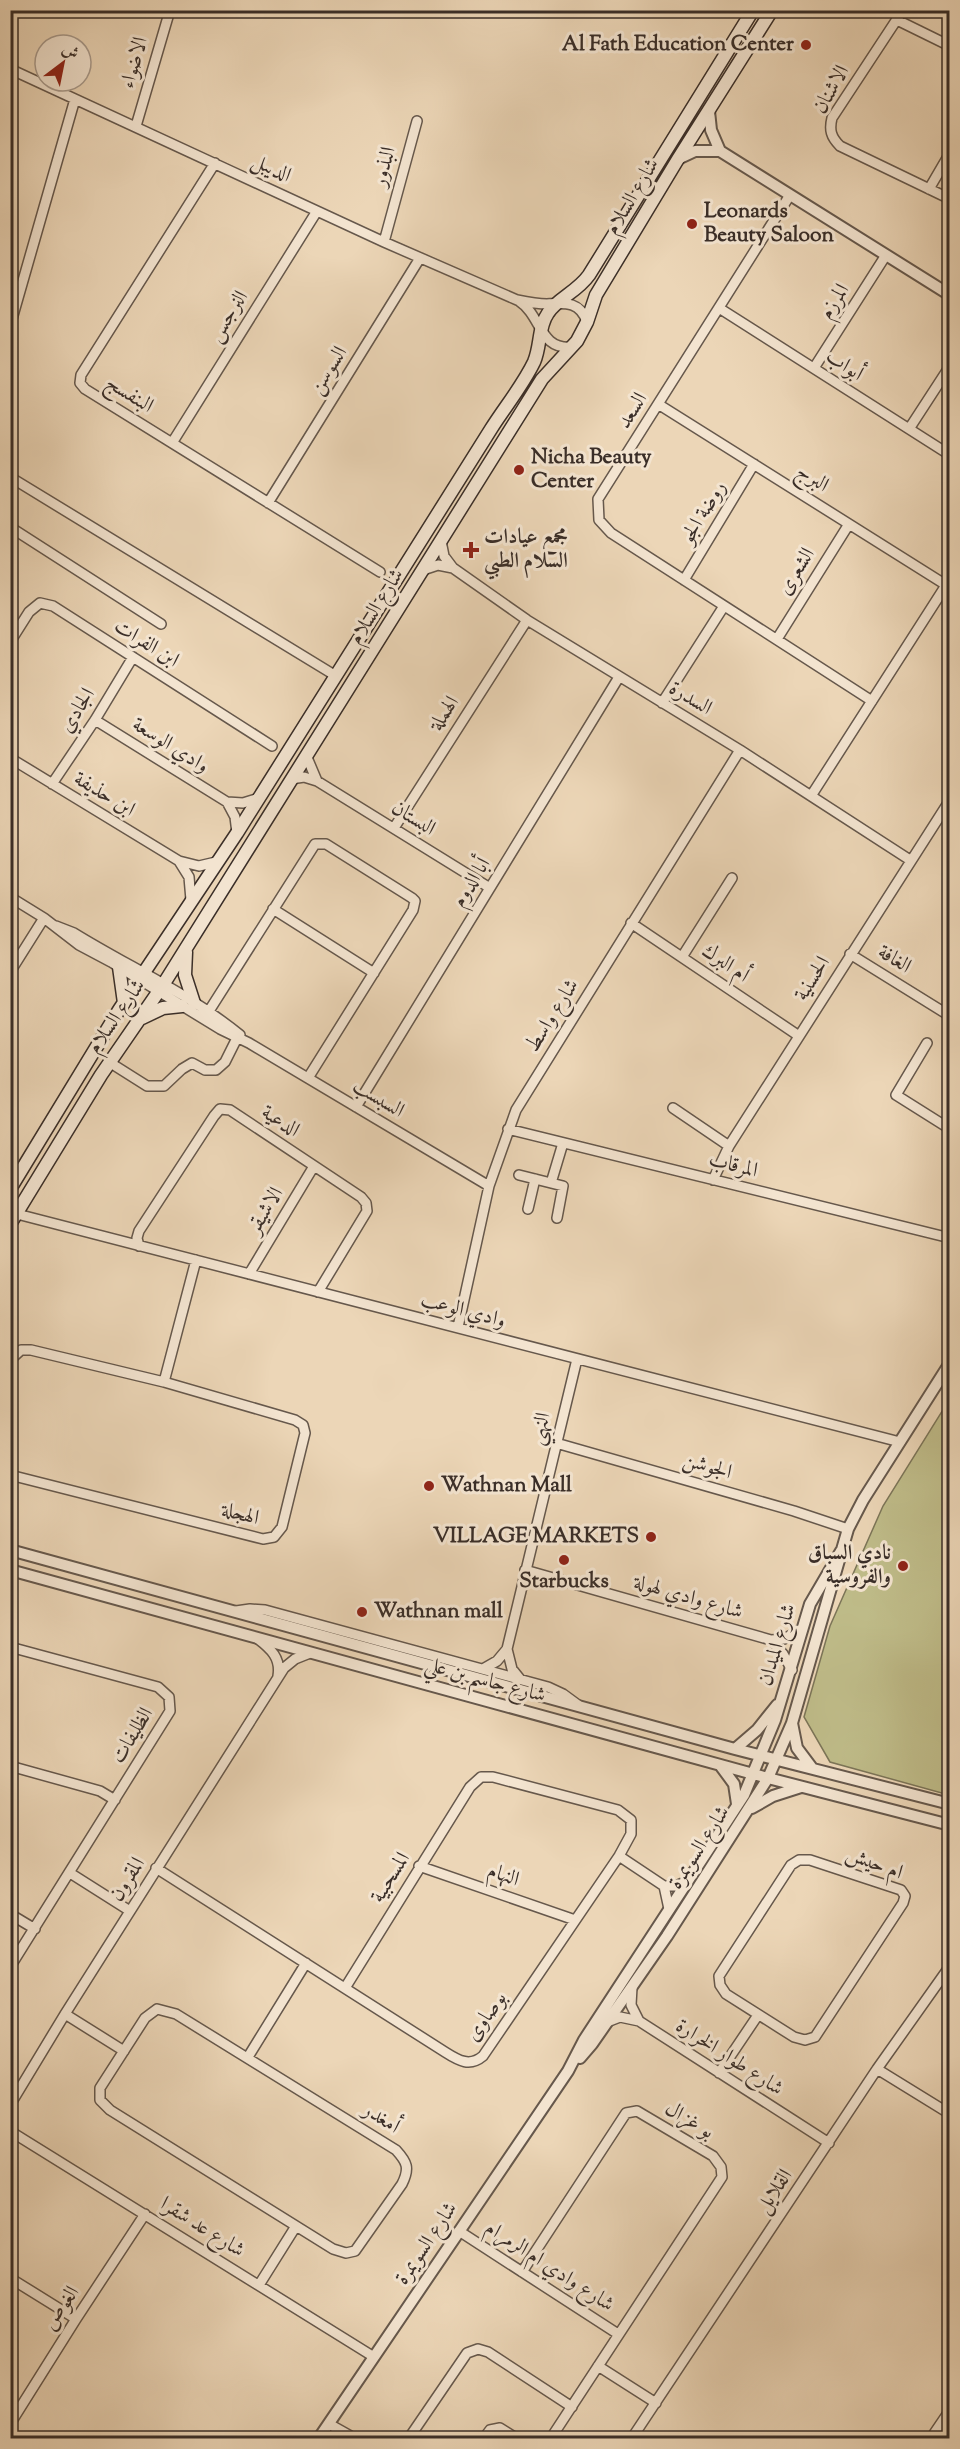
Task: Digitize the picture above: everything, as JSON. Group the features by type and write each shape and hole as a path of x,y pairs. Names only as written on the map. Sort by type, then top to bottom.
{"main road":[{"name":"شارع السلام","path":"10,1189 124,1003 237,833 530,370 539,347 546,314 574,292 589,275 753,10"},
{"name":"شارع السلام","path":"14,1219 109,1062 161,988 542,379 572,347 587,322 596,295 772,10"},
{"path":"138,1020 164,1008 188,1004 185,975 186,947"},
{"path":"119,967 124,1003"}],"street":[{"name":"الاضواء","path":"136,126 170,10"},
{"name":"الاشنان","path":"903,10 832,118 831,135 840,146 950,199"},
{"path":"897,20 950,46"},
{"name":"الديبل","path":"10,69 384,242 517,300 530,309 541,331 552,344 572,347"},
{"path":"10,326 75,99"},
{"path":"709,111 711,130 720,151"},
{"name":"البذور","path":"384,242 417,121"},
{"path":"678,159 695,151 720,151 950,295"},
{"path":"929,189 950,153"},
{"name":"البنفسج","path":"215,163 81,375 80,383 85,389 380,572"},
{"name":"السعد","path":"790,195 598,499 599,520 611,533 872,701"},
{"name":"النرجس","path":"172,443 317,211"},
{"name":"المرزم","path":"814,368 886,255"},
{"name":"السوسن","path":"268,503 420,258"},
{"name":"الديبل","path":"517,300 539,303 559,302 576,306 583,313 587,322"},
{"name":"أبواب","path":"719,308 950,455"},
{"path":"909,429 950,366"},
{"name":"البرج","path":"658,404 849,524 948,582"},
{"name":"روضة الجو","path":"684,580 754,464"},
{"path":"10,477 336,676"},
{"name":"الشعرى","path":"777,639 849,524"},
{"path":"10,527 161,624"},
{"path":"441,541 444,556 453,568"},
{"path":"423,570 438,565 453,568"},
{"name":"السدرة","path":"453,568 527,620 740,750 910,860"},
{"path":"811,796 948,582"},
{"name":"ابن الفرات","path":"10,642 29,612 40,603 53,606 272,746"},
{"path":"662,704 724,606"},
{"name":"الهملة","path":"394,828 527,620"},
{"name":"الجادي","path":"52,784 95,720 133,657"},
{"name":"أبا الدوم","path":"356,1107 619,677"},
{"name":"وادي الوسعة","path":"95,720 227,802"},
{"name":"شارع واسط","path":"458,1327 489,1186 516,1110 740,750"},
{"path":"306,755 317,781"},
{"name":"ابن حذيفة","path":"10,758 179,861 199,866 216,862"},
{"name":"البستان","path":"291,779 304,777 317,781 490,888"},
{"path":"227,802 243,803 259,798"},
{"name":"الحسنية","path":"713,1180 729,1146 950,800"},
{"path":"227,802 235,817 237,833"},
{"path":"208,1011 312,848 320,843 412,898 415,901 414,910 308,1078"},
{"path":"179,861 192,886 191,903"},
{"path":"682,957 732,878"},
{"name":"السبسب","path":"10,897 54,925 74,933 188,1004 237,1038 249,1043"},
{"path":"273,909 374,973"},
{"path":"10,972 44,918"},
{"name":"أم البرك","path":"631,923 799,1036"},
{"name":"السبسب","path":"54,925 62,934 79,945 142,977"},
{"name":"الغافة","path":"850,954 950,1016"},
{"name":"السبسب","path":"188,1004 208,1011 249,1043 489,1186"},
{"path":"109,1062 147,1086 164,1086 192,1063 206,1070 216,1070 225,1062 237,1038"},
{"path":"927,1043 896,1095 950,1129"},
{"path":"673,1108 729,1146"},
{"name":"الدعية","path":"139,1246 137,1238 139,1231 220,1109 230,1110 361,1197 366,1203 367,1211 318,1292"},
{"name":"المرقاب","path":"508,1129 950,1238"},
{"path":"551,1183 563,1143"},
{"name":"الاشيقر","path":"249,1274 314,1166"},
{"path":"519,1175 563,1186 557,1218"},
{"path":"528,1209 535,1179"},
{"name":"وادي الوعب","path":"14,1219 195,1260 900,1442"},
{"path":"164,1383 195,1260"},
{"name":"الهجلة","path":"10,1360 21,1350 31,1350 164,1383 295,1420 303,1425 305,1433 282,1527 274,1537 263,1539 10,1475"},
{"name":"النهي","path":"507,1649 577,1359"},
{"name":"شارع الميدان","path":"777,1759 792,1723 848,1529 863,1500 950,1363"},
{"name":"الجوشن","path":"556,1443 794,1511 848,1529"},
{"name":"شارع جاسم بن علي","path":"10,1550 735,1749 950,1804"},
{"name":"شارع الميدان","path":"762,1755 783,1698 802,1629 816,1592 841,1551"},
{"name":"شارع جاسم بن علي","path":"10,1570 753,1774 950,1825"},
{"name":"شارع وادي لهولة","path":"525,1570 771,1640"},
{"path":"236,1611 265,1610 520,1679 556,1690 578,1705"},
{"path":"771,1640 784,1639 802,1629"},
{"path":"258,1638 275,1656 279,1669 278,1676"},
{"path":"771,1640 783,1654 792,1670"},
{"name":"الظليفات","path":"10,1647 158,1687 169,1697 170,1711 10,1967"},
{"path":"483,1669 497,1661 507,1649"},
{"path":"507,1649 509,1662 520,1679"},
{"name":"المقرون","path":"10,2104 278,1676 288,1663 310,1653"},
{"path":"735,1749 757,1730 783,1698"},
{"path":"792,1723 797,1748 812,1768"},
{"name":"شارع السويمرة","path":"568,2071 592,2044 632,1986 741,1811 762,1755"},
{"name":"شارع السويمرة","path":"319,2439 568,2071 584,2040 687,1881 768,1778 777,1759"},
{"path":"720,1765 734,1784 741,1811 773,1796 805,1787"},
{"path":"10,1766 100,1791 115,1800"},
{"name":"بوصاوى","path":"156,1868 457,2060 468,2063 476,2061 483,2056 632,1834 631,1820 618,1810 489,1776 477,1779 470,1786"},
{"name":"المسحبية","path":"345,1988 470,1786"},
{"path":"619,1856 664,1886 676,1886 687,1881"},
{"name":"ام حيش","path":"799,1860 810,1860 901,1890 905,1896 903,1904 815,2037 804,2040 794,2037 758,2015 726,1994 720,1985 719,1976 791,1864 799,1860"},
{"name":"النهام","path":"419,1866 575,1920"},
{"path":"70,1873 130,1911"},
{"path":"664,1886 669,1909"},
{"path":"10,1914 35,1929"},
{"path":"248,2057 306,1963"},
{"name":"القلايل","path":"632,2439 877,2069 950,1966"},
{"path":"632,1986 631,2005 639,2021"},
{"name":"أمغدر","path":"157,2009 176,2014 396,2150 406,2161 408,2172 355,2251 346,2253 333,2249 110,2110 100,2100 100,2088 124,2051 145,2018 157,2009"},
{"path":"65,2014 124,2051"},
{"path":"719,2073 758,2015"},
{"path":"607,2022 620,2018 639,2021"},
{"name":"شارع طوار الخرارة","path":"639,2021 829,2143"},
{"path":"877,2069 950,2114"},
{"name":"بو غزال","path":"522,2272 626,2113 637,2111 713,2156 721,2167 722,2177 551,2439"},
{"name":"شارع عد شقرا","path":"10,2131 374,2357"},
{"name":"الغوص","path":"10,2424 146,2214"},
{"path":"259,2285 296,2226"},
{"name":"شارع وادي ام الرمرام","path":"459,2231 618,2334"},
{"path":"10,2278 76,2319"},
{"path":"409,2439 467,2353 478,2349 488,2352 572,2407"},
{"path":"598,2366 656,2403"},
{"path":"931,2439 950,2410"},
{"path":"329,2424 354,2439"},
{"path":"484,2439 490,2430 500,2428 516,2439"}],"shaded area":[{"name":"نادي السباق والفروسية","path":"949,1400 949,1795 830,1762 804,1717 830,1626 883,1506"}],"place":[{"name":"Al Fath Education Center","path":"806,45"},
{"name":"Leonards Beauty Saloon","path":"692,224"},
{"name":"Nicha Beauty Center","path":"519,470"},
{"name":"مجمع عيادات السلام الطبي","path":"471,550"},
{"name":"Wathnan Mall","path":"429,1486"},
{"name":"VILLAGE MARKETS","path":"651,1537"},
{"name":"Starbucks","path":"564,1560"},
{"name":"نادي السباق والفروسية","path":"903,1566"},
{"name":"Wathnan mall","path":"362,1612"}]}
